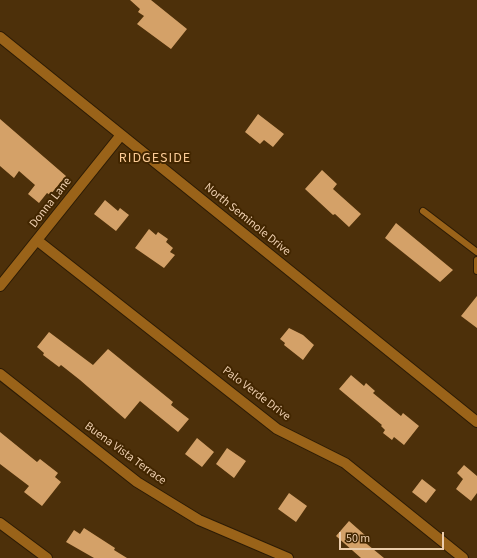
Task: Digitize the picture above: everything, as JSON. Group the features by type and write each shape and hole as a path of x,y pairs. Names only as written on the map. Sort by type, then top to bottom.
{"street":[{"name":"North Seminole Drive","path":"0,37 477,422"},
{"name":"Donna Lane","path":"0,286 38,241 121,135"},
{"name":"Palo Verde Drive","path":"38,241 278,429 345,463 463,558"},
{"name":"Buena Vista Terrace","path":"0,374 137,482 200,520 288,558"},
{"path":"0,523 47,558"}],"lane":[{"path":"423,211 477,252"},
{"path":"477,260 477,271"}],"building":[{"path":"130,0 151,0 187,29 171,49 137,24 144,16 138,12 140,9"},
{"path":"258,114 284,134 273,147 264,140 260,144 245,132"},
{"path":"0,119 66,176 50,195 47,193 39,203 28,194 35,185 19,171 14,178 0,166"},
{"path":"322,170 337,184 333,189 361,214 349,227 335,214 333,215 305,189"},
{"path":"105,200 118,211 120,208 129,215 116,231 94,214"},
{"path":"396,223 453,270 440,282 385,238"},
{"path":"149,229 156,235 158,232 168,239 166,242 173,248 170,252 175,255 164,268 135,248"},
{"path":"477,296 477,328 461,316"},
{"path":"289,328 303,335 314,345 303,360 284,345 285,343 280,339"},
{"path":"49,332 93,365 108,349 173,402 171,405 189,419 178,432 140,401 125,419 61,365 59,367 43,355 44,353 37,347"},
{"path":"351,375 364,386 366,383 375,391 373,393 401,416 403,413 419,426 404,445 394,437 392,440 383,433 385,430 381,426 382,425 339,389"},
{"path":"0,432 37,462 40,459 58,473 55,477 61,482 42,506 24,492 29,486 0,464"},
{"path":"197,438 214,452 202,467 185,454"},
{"path":"227,448 246,461 234,478 216,464"},
{"path":"464,465 477,476 477,493 471,501 456,489 463,479 457,473"},
{"path":"422,479 436,490 426,503 412,492"},
{"path":"289,493 307,506 296,522 278,509"},
{"path":"349,521 366,536 362,540 384,558 361,558 336,536"},
{"path":"84,528 115,548 114,550 127,558 94,558 66,542 74,530 80,534"}],"district":[{"name":"RIDGESIDE","path":"155,159"}]}
